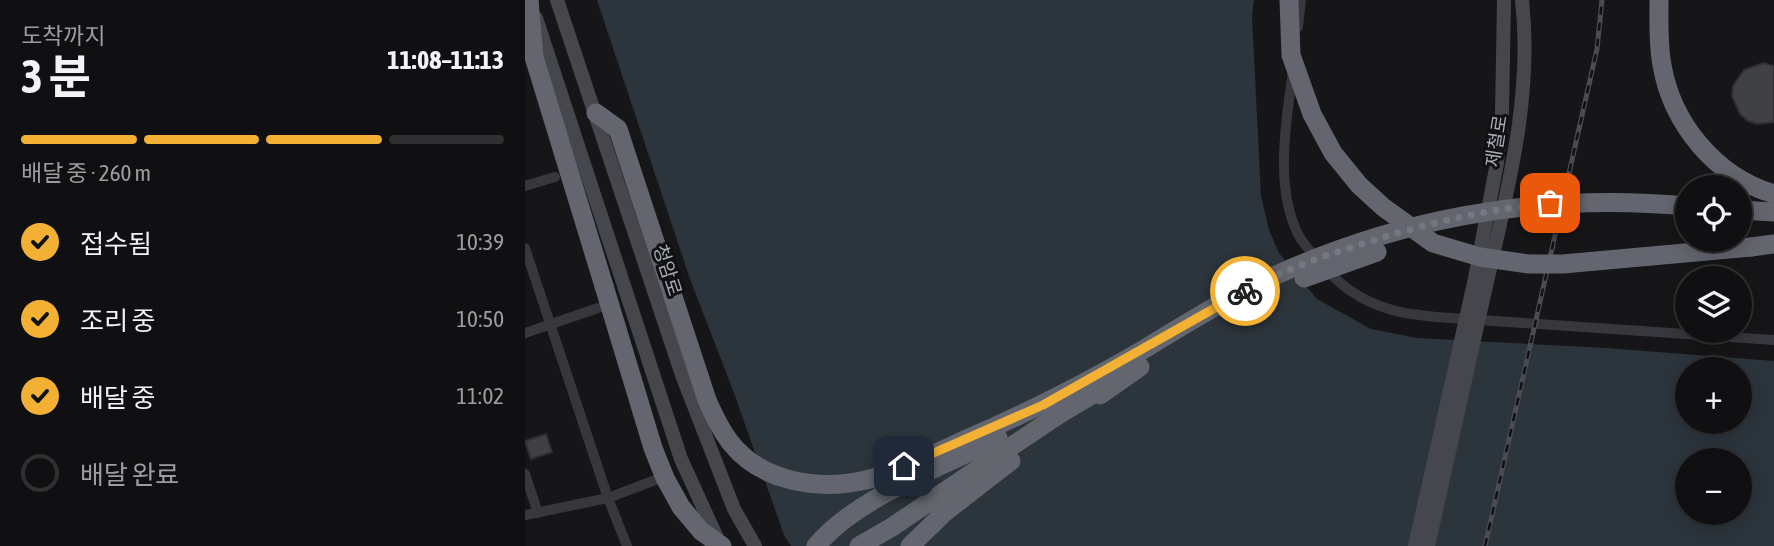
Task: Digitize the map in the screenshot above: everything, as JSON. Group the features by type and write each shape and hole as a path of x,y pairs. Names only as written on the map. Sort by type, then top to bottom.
{"highway":[{"path":"530,0 534,57 653,447 681,508 701,531 722,546"},
{"path":"1289,0 1291,55 1311,114 1333,153 1359,185 1383,207 1433,243 1480,257 1529,264 1563,264 1774,244"},
{"path":"1660,0 1662,65 1671,98 1686,128 1707,154 1729,172 1774,194"},
{"path":"596,113 618,129 716,421 730,443 767,471 803,484 866,480 941,451 1138,360"},
{"path":"859,546 1251,287 1289,270 1345,249 1430,223 1509,207 1613,202 1675,205"},
{"path":"1752,216 1774,212"},
{"path":"816,546 834,526 862,508 1138,360 1262,296 1305,278 1388,248 1447,232 1516,219 1579,215 1675,219"},
{"path":"1752,219 1774,224"},
{"path":"910,546 945,512 1138,360"}],"main road":[{"path":"530,0 681,458 722,546"},
{"name":"청암로","path":"557,0 683,374 734,509 755,546"},
{"name":"제철로","path":"1480,284 1502,112 1504,0"},
{"name":"제철로","path":"1480,284 1509,185 1520,121 1524,74 1522,0"},
{"path":"1415,546 1480,284"},
{"path":"1428,546 1480,284"}],"street":[{"path":"1301,0 1286,127 1287,198 1299,236 1335,280 1355,296 1391,310 1436,317 1774,340"},
{"path":"525,186 555,177"},
{"path":"525,248 527,263 608,498 628,546"},
{"path":"525,332 598,308"},
{"path":"525,474 538,513"},
{"path":"525,515 608,498 658,480"}],"shaded area":[{"path":"597,0 1254,0 1252,16 1261,196 1269,230 1279,253 1317,299 1371,329 1417,338 1722,357 1675,357 1675,434 1752,434 1752,359 1774,361 1774,546 791,546 784,535 690,279"}],"building":[{"path":"1763,63 1774,66 1774,122 1758,124 1748,121 1740,114 1732,96 1733,86 1744,70"},
{"path":"546,434 552,452 531,459 525,441"}],"railway":[{"path":"1485,546 1597,49 1602,0"}],"way so far":[{"path":"1245,291 1289,270 1416,227 1457,216 1550,203"}],"route":[{"path":"904,466 1043,405 1245,291"}]}
